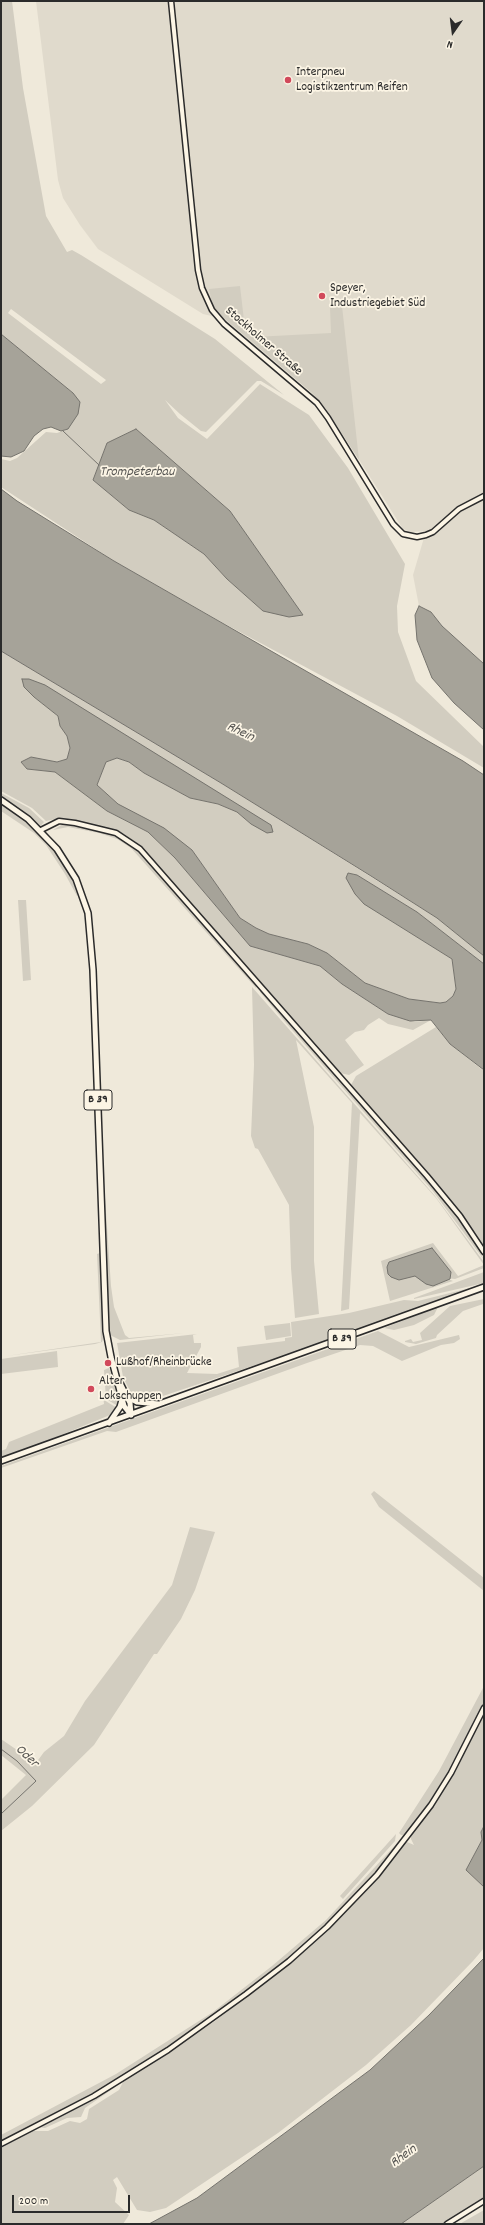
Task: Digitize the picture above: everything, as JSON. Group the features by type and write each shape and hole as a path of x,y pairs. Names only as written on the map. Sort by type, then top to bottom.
{"main road":[{"name":"B 39","path":"1,800 41,830 58,849 74,875 86,904 90,927 106,1325 109,1350 125,1398 132,1408 131,1415 484,1288"},
{"name":"B 39","path":"125,1398 136,1402 160,1405"},
{"path":"109,1423 125,1398"},
{"path":"1,1461 131,1415"}],"street":[{"name":"Stockholmer Straße","path":"171,1 198,270 204,294 212,310 224,324 317,403 328,418 393,524 403,534 417,537 433,532 459,509 484,496"},
{"path":"41,830 59,821 75,823 116,833 140,849 432,1180 460,1216 484,1252"},
{"path":"1,2144 94,2096 168,2050 289,1961 327,1927 377,1875 423,1816 451,1774 484,1708"},
{"path":"447,2224 484,2201"}],"shaded area":[{"path":"1,1 12,1 23,88 46,216 67,252 72,250 81,255 215,339 284,395 261,381 257,381 206,432 201,431 165,400 178,418 207,439 260,384 309,415 348,468 405,564 397,606 398,632 416,681 484,747 484,768 397,716 223,623 114,561 1,487 1,459 10,461 17,458 46,432 57,433 68,429 73,393 1,334","holes":["11,309 106,380 101,384 8,313","136,429 230,511 302,614 263,611 227,579 204,554 154,520 129,510 93,480 107,443"]},
{"path":"36,1 484,1 484,664 442,626 431,612 419,606 413,575 426,531 411,532 403,529 337,425 312,393 224,319 203,314 98,249 80,225 63,198 58,180"},
{"path":"240,286 245,329 254,337 331,333 330,307 342,306 359,460 326,409 312,393 217,312 212,303 209,289"},
{"path":"1,651 221,783 437,918 484,956 484,964 417,912 357,875 348,873 346,878 374,910 452,959 456,989 453,996 446,1002 440,1003 409,999 365,983 327,953 308,944 269,934 256,928 240,918 192,850 118,804 97,785 106,762 117,758 129,762 144,773 190,798 218,804 237,812 251,824 273,832 24,687 58,716 60,726 67,736 70,748 67,759 57,762 31,757 21,762 27,769 55,772 107,811 148,832 175,858 250,946 320,966 342,984 388,1014 415,1022 431,1020 413,1030 388,1024 379,1018 368,1025 364,1030 355,1032 345,1040 364,1065 349,1075 340,1073 134,841 124,834 104,827 61,818 46,821 32,808 1,791"},
{"path":"1,793 29,808 44,822 37,830 62,861 78,892 77,896 46,845 34,833 1,811"},
{"path":"63,824 115,834 133,845 257,985 256,988 131,848 117,839 99,833 68,827 53,830"},
{"path":"18,900 26,900 31,980 23,981"},
{"path":"252,987 435,1196 484,1262 484,1265 436,1198 360,1113 349,1309 341,1311 352,1103 296,1040 314,1127 314,1261 319,1314 295,1318 291,1268 289,1205 258,1149 255,1148 251,1136 254,1065"},
{"path":"260,987 438,1192 473,1239 484,1260 432,1190 286,1023 260,992"},
{"path":"436,1027 450,1044 484,1071 484,1248 446,1194 351,1085 356,1076"},
{"path":"102,1153 111,1286 114,1307 125,1335 129,1338 184,1333 120,1340 110,1335"},
{"path":"433,1243 458,1276 484,1265 484,1268 455,1279 446,1278 453,1281 390,1301 381,1261"},
{"path":"100,1253 104,1336 102,1342 6,1356 101,1342 97,1254"},
{"path":"484,1272 484,1283 414,1299 414,1298"},
{"path":"482,1285 327,1341 151,1400 138,1401 138,1398 130,1391 123,1377 117,1343 197,1334 193,1335 194,1343 201,1343 201,1347 187,1373 217,1374 239,1367 237,1347 285,1341 285,1338 292,1337 291,1322 349,1313 404,1300 418,1301"},
{"path":"484,1299 483,1304 463,1311 437,1335 436,1338 416,1344 405,1342 411,1339 413,1342 422,1340 420,1333 450,1306"},
{"path":"438,1307 434,1315 414,1325 394,1330 384,1328"},
{"path":"290,1323 291,1336 266,1340 264,1326"},
{"path":"378,1331 409,1347 459,1335 460,1339 454,1343 441,1345 402,1361 373,1346 360,1345 116,1432 107,1431 1,1468 1,1466"},
{"path":"57,1351 58,1367 1,1374 1,1359"},
{"path":"109,1368 119,1395 118,1406 106,1399 104,1370"},
{"path":"103,1395 104,1400 117,1408 110,1415 44,1442 1,1457 1,1451 6,1449 9,1442 104,1404"},
{"path":"374,1491 484,1578 484,1591 379,1507 371,1494"},
{"path":"190,1527 215,1532 195,1590 181,1619 157,1654 154,1654 94,1745 32,1806 1,1831 1,1800 26,1775 1,1755 1,1739 36,1763 44,1752 64,1736 85,1701 172,1585"},
{"path":"484,1686 484,1703 457,1758 428,1806 406,1836 401,1835 399,1833 439,1771"},
{"path":"484,1714 484,1826 481,1832 482,1840 466,1870 484,1887 484,1948 473,1961 411,2025 366,2065 278,2133 166,2208 150,2212 137,2210 117,2177 113,2180 117,2188 115,2202 129,2215 123,2224 1,2224 1,2146 30,2131 48,2131 70,2121 80,2123 87,2119 89,2109 119,2090 124,2080 215,2021 305,1951 357,1900 404,1844 407,1842 414,1845 411,1835 451,1778"},
{"path":"396,1834 395,1841 343,1899 340,1896"},
{"path":"400,1840 402,1840 350,1902 312,1938 233,2003 122,2078 1,2141 1,2135 116,2074 213,2012 272,1966 326,1920"},
{"path":"117,2084 114,2088 85,2108 81,2117 67,2118 45,2128 37,2127"},
{"path":"484,2166 484,2199 444,2224 401,2224"},
{"path":"484,2210 484,2224 460,2224 463,2222"}],"water":[{"path":"1,334 73,393 80,402 78,414 68,429 61,431 51,427 43,429 34,436 24,451 11,457 1,456"},
{"name":"Trompeterbau","path":"136,429 230,511 303,615 289,617 263,611 227,579 204,554 154,520 129,510 93,480 107,443"},
{"name":"Rhein","path":"1,489 17,501 114,561 463,761 484,775 484,956 437,918 371,876 221,783 1,651"},
{"path":"419,606 431,612 442,626 484,664 484,730 454,703 432,678 417,640 415,615"},
{"path":"22,679 29,679 45,685 271,825 273,832 267,833 251,824 237,812 218,804 190,798 144,773 129,762 117,758 106,762 97,785 118,804 164,828 192,850 240,918 256,928 269,934 308,944 327,953 365,983 409,999 440,1003 446,1002 453,996 456,989 452,959 364,904 355,894 346,878 348,873 357,875 417,912 484,964 484,1070 450,1044 431,1020 410,1021 388,1014 342,984 320,966 250,946 175,858 148,832 107,811 55,772 27,769 21,762 31,757 57,762 67,759 70,748 67,736 60,726 58,716 24,687"},
{"path":"432,1248 451,1272 450,1279 433,1286 426,1284 415,1276 399,1280 388,1274 387,1267 389,1262"},
{"path":"484,1826 484,1887 466,1870 482,1840 481,1832"},
{"name":"Rhein","path":"484,1958 484,2166 401,2224 149,2224 197,2198 370,2070 429,2015"}],"waterway":[{"path":"63,431 99,465"},
{"name":"Oder","path":"1,1749 17,1761 36,1781 1,1814"}],"place":[{"name":"Interpneu Logistikzentrum Reifen","path":"288,80"},
{"name":"Speyer, Industriegebiet Süd","path":"322,296"},
{"name":"Lußhof/Rheinbrücke","path":"108,1363"},
{"name":"Alter Lokschuppen","path":"91,1389"}]}
